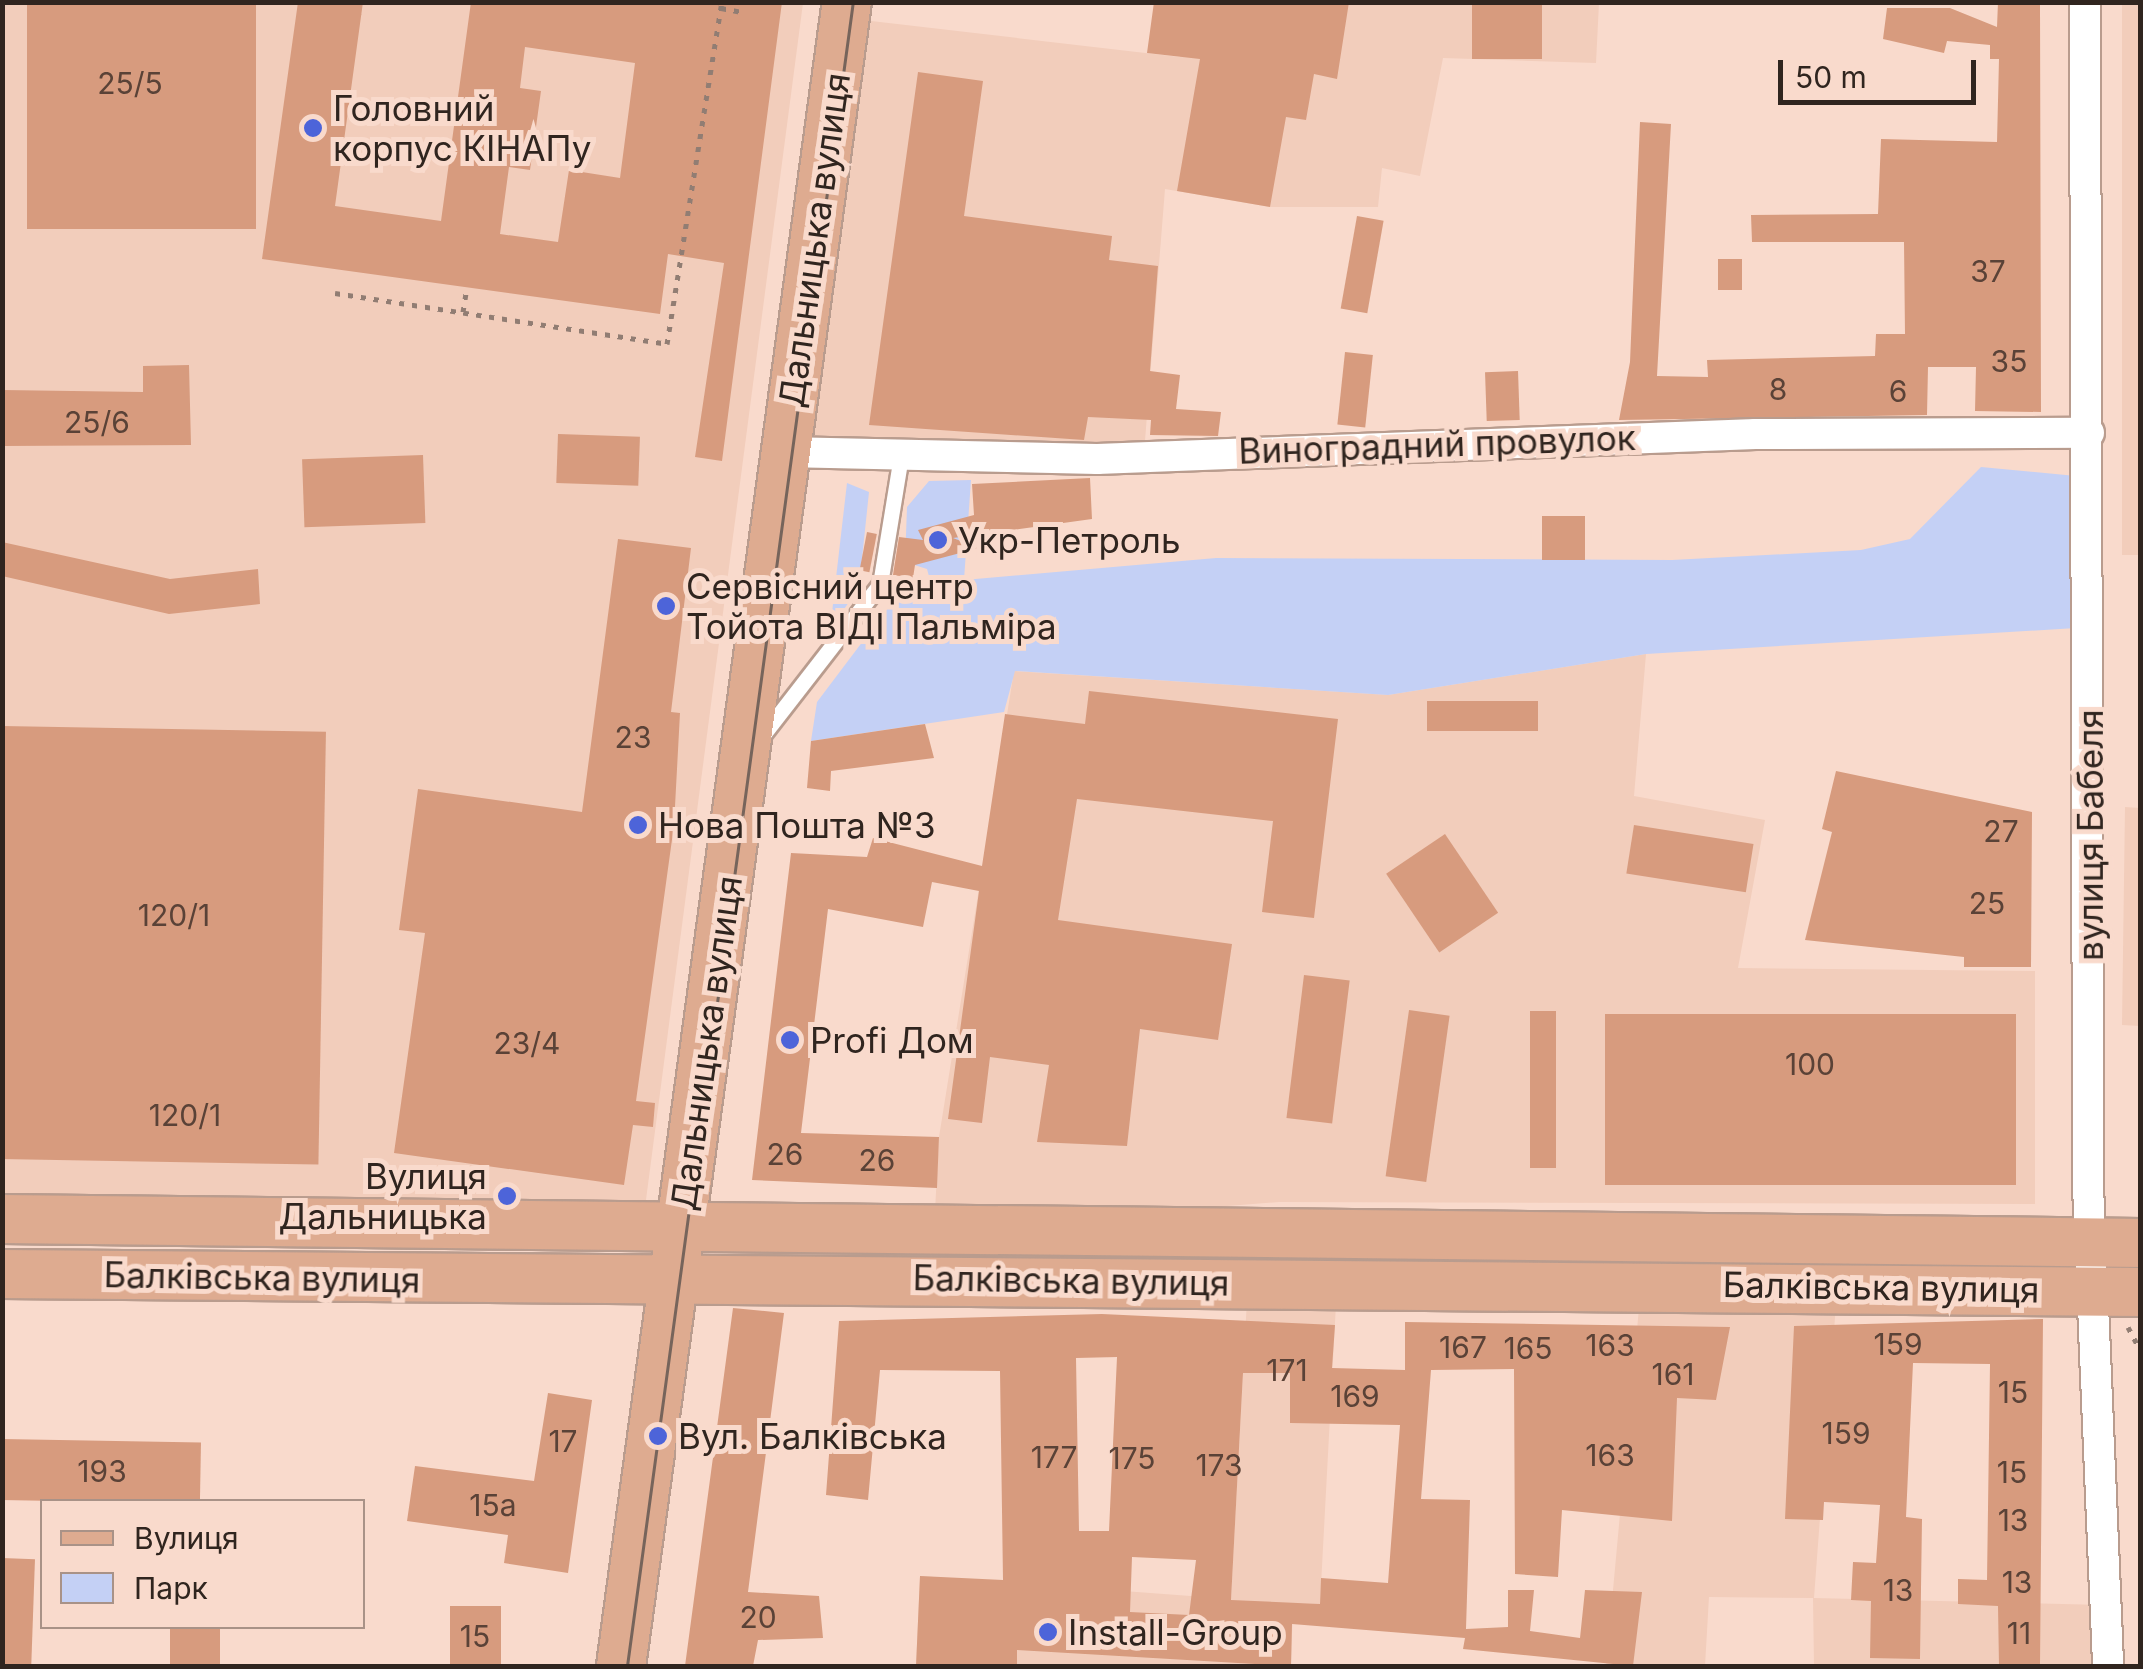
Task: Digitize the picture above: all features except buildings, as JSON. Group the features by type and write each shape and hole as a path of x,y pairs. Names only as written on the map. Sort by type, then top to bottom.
{"main road":[{"name":"Дальницька вулиця","path":"621,1666 847,2"},
{"name":"Балківська вулиця","path":"2,1219 2140,1242"},
{"name":"Балківська вулиця","path":"2,1274 2140,1292"}],"street":[{"name":"вулиця Бабеля","path":"2085,2 2090,1241 2108,1666"},
{"name":"Виноградний провулок","path":"786,452 901,456 2089,433"}],"lane":[{"path":"745,753 782,719 880,584 901,456"}],"path":[{"path":"335,293 667,344 722,5 741,12"},
{"path":"463,312 467,288"}],"shaded area":[{"path":"2122,2 2140,2 2140,555 2122,555"},
{"path":"3,3 803,3 644,1215 3,1202"},
{"path":"1188,3 1599,3 1596,63 1443,58 1420,176 1382,168 1378,207 1270,207 1165,189 1144,453 794,451 854,19 1180,57"},
{"path":"1646,654 1634,796 1765,820 1738,968 2035,971 2035,1204 1279,1202 934,1229 939,1137 1014,671 1388,695"},
{"path":"2125,807 2140,808 2140,1026 2122,1025"},
{"path":"1640,1297 1836,1304 1814,1598 2103,1605 2106,1666 1814,1666 1813,1598 1709,1597 1705,1666 1606,1666"},
{"path":"1247,1299 1336,1304 1320,1604 1293,1603 1291,1666 916,1666 920,1576 1231,1599"}],"green space":[{"path":"1981,467 2076,476 2076,628 1646,654 1388,695 1015,671 1004,712 811,741 817,702 903,588 930,580 927,569 905,562 907,507 929,481 971,480 964,580 1216,558 1672,560 1861,550 1910,539"},
{"path":"847,483 869,492 859,587 830,630"}],"tram line":[{"path":"627,1666 853,2"}],"place":[{"name":"Головний корпус КІНАПу","path":"313,128"},
{"name":"Укр-Петроль","path":"938,540"},
{"name":"Сервісний центр Тойота ВІДІ Пальміра","path":"666,606"},
{"name":"Нова Пошта №3","path":"638,825"},
{"name":"Profi Дом","path":"790,1040"},
{"name":"Вулиця Дальницька","path":"507,1196"},
{"name":"Вул. Балківська","path":"658,1436"},
{"name":"Install-Group","path":"1048,1632"}]}
